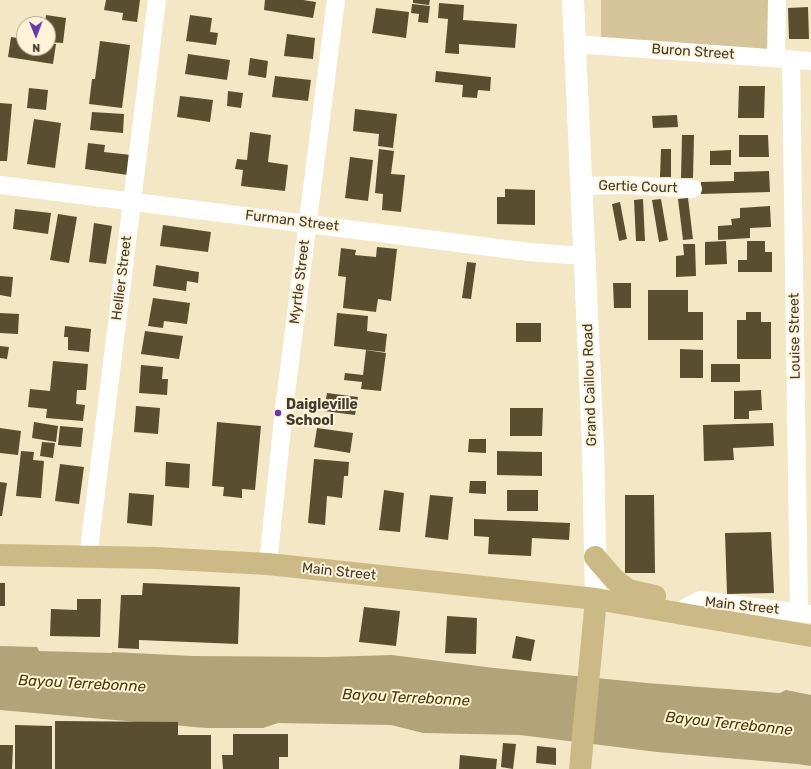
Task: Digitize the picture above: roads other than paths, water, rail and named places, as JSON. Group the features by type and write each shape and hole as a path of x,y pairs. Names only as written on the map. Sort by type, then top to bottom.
{"main road":[{"name":"Grand Caillou Road","path":"573,0 593,447 596,599 580,769"},
{"name":"Main Street","path":"0,555 155,558 268,564 596,599 811,636"},
{"path":"595,557 614,579 628,590 658,597 672,612"}],"street":[{"name":"Hellier Street","path":"88,557 157,0"},
{"name":"Myrtle Street","path":"268,564 284,409 336,0"},
{"name":"Louise Street","path":"777,0 783,59 805,613"},
{"name":"Buron Street","path":"574,44 811,60"},
{"name":"Furman Street","path":"0,185 529,252 585,256"},
{"name":"Gertie Court","path":"582,186 628,185 693,189"},
{"name":"Main Street","path":"672,612 700,600 805,613"}],"water":[{"name":"Bayou Terrebonne","path":"0,646 37,647 39,651 112,652 193,656 327,657 392,655 494,668 647,683 780,693 786,690 811,695 811,766 657,752 520,735 423,733 391,725 278,723 263,728 206,728 0,710"}],"place":[{"name":"Daigleville School","path":"278,413"}]}
